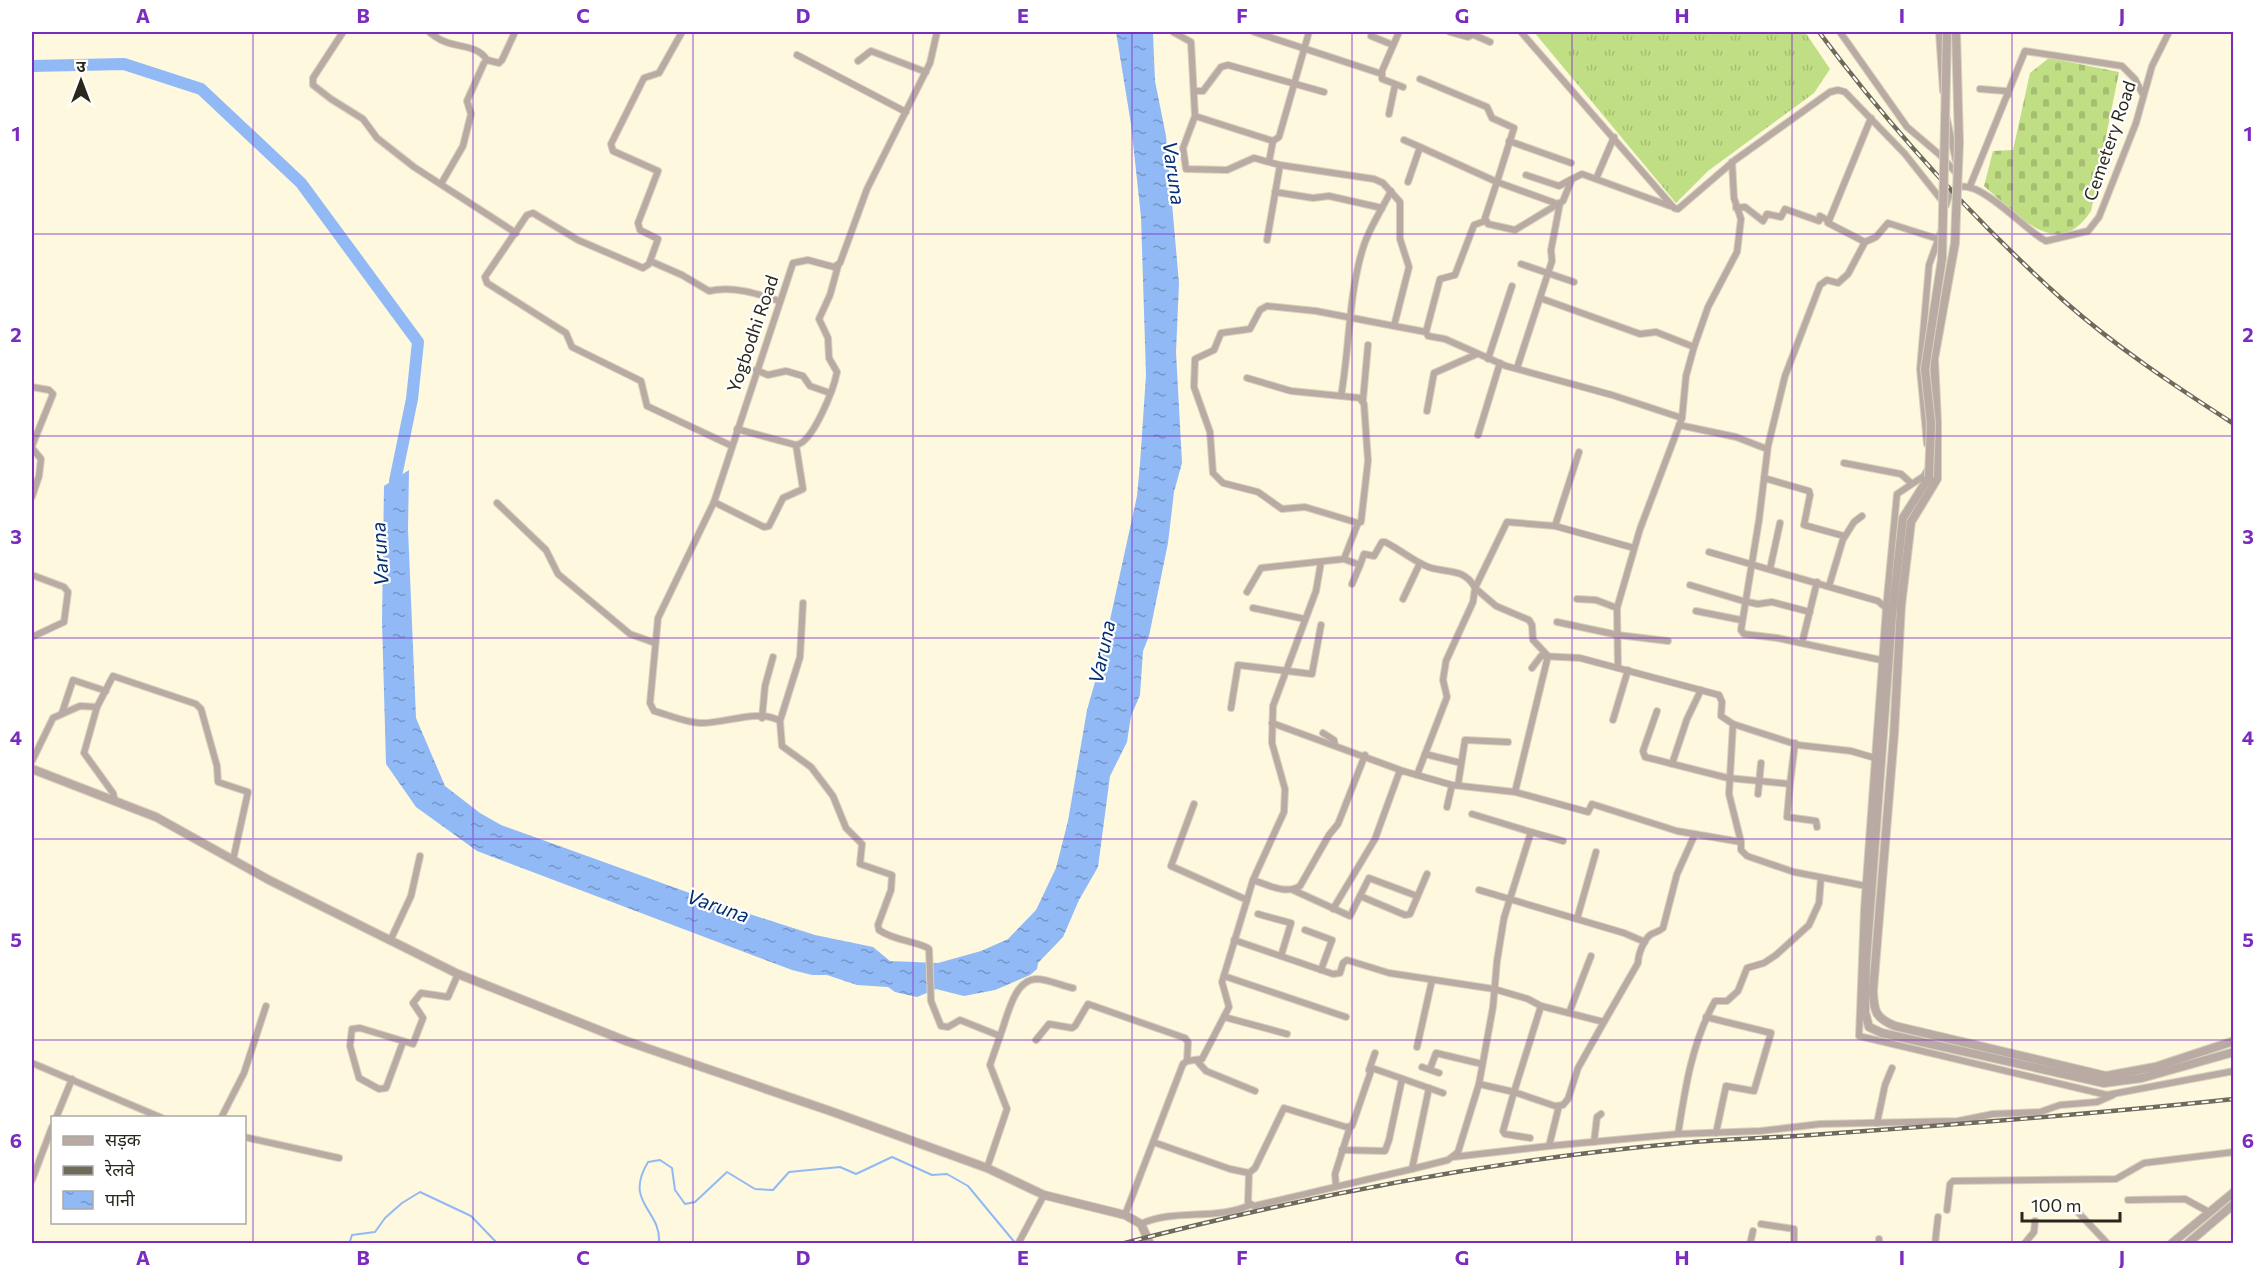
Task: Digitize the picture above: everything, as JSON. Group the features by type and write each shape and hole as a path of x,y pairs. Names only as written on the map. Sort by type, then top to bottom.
{"street":[{"path":"343,32 313,78 313,85 363,119 376,138 516,233"},
{"path":"429,32 441,40 466,47 483,55 487,60 499,63 515,32"},
{"path":"682,32 659,73 644,78 611,144 613,151 658,171 638,226 658,239 650,261 644,268 578,240 533,213 528,215 486,274 487,283 566,333 572,347 640,381 647,406 732,446"},
{"path":"737,429 796,445 807,439 830,393 837,368 829,358 828,338 819,320 867,189 926,72 937,32"},
{"path":"1173,32 1191,42 1195,116 1183,148 1186,169 1227,170 1250,158 1280,165 1374,179 1391,191 1400,202 1400,239 1408,267 1394,326"},
{"path":"1254,32 1382,74"},
{"path":"1269,162 1273,141 1279,137 1309,32"},
{"path":"1389,114 1399,86 1382,79 1382,74 1399,32"},
{"path":"1450,32 1465,37 1475,33 1490,42"},
{"path":"1521,32 1614,137 1671,206"},
{"path":"1840,32 1907,128 1940,155 1958,175"},
{"path":"1940,32 1944,105 1961,186"},
{"path":"1933,478 1931,423 1925,369 1942,260 1947,32"},
{"path":"1956,32 1959,144 1955,243 1934,359 1937,421 1933,478 1916,504 1903,518 1892,615 1866,962 1867,1022 1872,1029 1882,1033 2092,1082 2114,1083 2234,1041"},
{"name":"Cemetery Road","path":"1970,186 1986,194 2018,223 2046,242 2088,231 2103,207 2136,123 2142,93 2169,32"},
{"path":"1371,36 1393,45"},
{"path":"858,62 871,51 926,72"},
{"path":"1946,205 1949,194 1954,188 1970,186 2025,51 2122,66 2135,79 2142,93"},
{"path":"796,55 906,112"},
{"path":"441,184 463,146 471,114 467,101 487,60"},
{"path":"1194,91 1206,89 1221,67 1228,65 1324,92"},
{"path":"1420,79 1487,107 1492,118 1514,128 1485,221"},
{"path":"1980,89 2005,91 2008,95"},
{"path":"1526,174 1559,186 1582,174 1678,209 1732,162 1834,90 1845,92 1871,118 1944,201 1943,224 1929,265 1919,376 1929,464 1924,476 1897,494 1881,660 1859,1036 2113,1095"},
{"path":"1195,116 1273,141"},
{"path":"1828,220 1871,118"},
{"path":"1596,179 1614,137"},
{"path":"1404,140 1497,182 1559,204"},
{"path":"1509,141 1571,163"},
{"path":"1408,182 1420,147"},
{"path":"1618,668 1617,608 1634,548 1680,422 1686,376 1694,347 1708,307 1737,252 1741,219 1736,208 1732,162"},
{"path":"1267,240 1280,165"},
{"path":"1517,368 1548,273 1559,204 1572,179"},
{"path":"1341,396 1349,317 1364,243 1391,191"},
{"path":"1275,192 1313,198 1329,196 1382,208"},
{"path":"1426,332 1440,279 1455,274 1474,225 1485,221 1511,231 1559,204"},
{"path":"1736,208 1745,207 1763,221 1767,214 1781,217 1785,209 1819,221 1820,216 1828,220 1828,223 1865,242"},
{"path":"1881,660 1802,643 1744,634 1741,630 1743,601 1767,449 1785,376 1820,285 1827,280 1838,283 1848,274 1865,242 1876,237 1888,223 1938,239"},
{"name":"Yogbodhi Road","path":"762,718 698,723 654,711 650,703 658,618 714,502 793,263 808,260 838,266"},
{"path":"650,261 682,274 709,291 720,288 749,291 779,302"},
{"path":"1521,264 1574,282"},
{"path":"1488,359 1512,286"},
{"path":"1540,298 1640,334 1656,332 1694,347"},
{"path":"1358,523 1305,507 1282,509 1258,492 1219,481 1212,470 1209,428 1194,387 1195,359 1215,350 1221,333 1250,329 1264,307 1349,317 1426,332 1428,336 1444,339 1488,359 1680,422 1736,437 1767,449"},
{"path":"1344,559 1358,523 1363,519 1368,461 1363,400 1368,345"},
{"path":"1427,411 1434,373 1477,354"},
{"path":"1478,435 1500,363"},
{"path":"756,370 768,375 786,371 803,376 810,386 830,393"},
{"path":"1246,378 1291,391 1363,400"},
{"path":"32,387 49,390 53,394 32,447 41,459 39,476 32,497"},
{"path":"714,502 764,527 769,526 783,498 802,489 796,445"},
{"path":"1555,526 1580,452"},
{"path":"1844,463 1901,474 1911,483"},
{"path":"1764,478 1809,491 1804,525 1844,538"},
{"path":"497,503 546,550 558,574 630,634 655,643"},
{"path":"1916,504 1911,522 1901,606 1894,734 1873,991 1874,1013 1880,1019 1895,1026 2096,1075 2118,1076 2146,1073 2234,1052"},
{"path":"1828,586 1844,538 1854,522 1862,516"},
{"path":"1417,775 1447,697 1443,680 1447,657 1473,602 1475,588 1507,522 1555,526 1634,548"},
{"path":"1770,569 1780,523"},
{"path":"1352,584 1364,554 1376,555 1384,542 1430,567 1460,573 1496,606 1529,620 1532,625 1533,640 1548,656"},
{"path":"1709,552 1878,601 1886,608"},
{"path":"1247,592 1261,568 1344,559 1360,565"},
{"path":"1198,1062 1224,1017 1229,1002 1222,987 1234,940 1253,880 1284,812 1285,789 1272,743 1275,699 1316,591 1321,562"},
{"path":"1402,599 1420,562"},
{"path":"32,576 64,587 68,592 64,622 32,637"},
{"path":"1802,643 1817,582"},
{"path":"1690,585 1743,601 1758,604 1772,602 1810,612"},
{"path":"1577,599 1596,600 1617,608"},
{"path":"803,603 800,657 780,721 782,746 811,767 833,796 846,828 862,844 860,864 892,875 891,890 879,920 879,930 903,942 925,946 929,949 930,995 932,1005 944,1028 960,1020 1000,1036"},
{"path":"1253,608 1305,619"},
{"path":"1695,611 1741,620"},
{"path":"1557,622 1618,635 1668,640"},
{"path":"1231,708 1238,665 1286,669 1309,675 1313,672 1321,625"},
{"path":"1515,792 1548,656"},
{"path":"1532,668 1538,658 1548,656 1580,658 1628,670 1719,695 1722,702 1721,716 1734,724 1795,744 1851,751 1875,758"},
{"path":"773,657 765,686 762,718 780,721"},
{"path":"1613,720 1628,670"},
{"path":"115,801 113,794 84,753 97,707 110,679 116,676 199,706 217,766 218,782 248,792 233,860"},
{"path":"62,713 73,680 105,691"},
{"path":"1672,764 1687,719 1701,690"},
{"path":"32,760 52,718 84,705 97,707"},
{"path":"1657,711 1643,755 1728,778 1790,783"},
{"path":"1272,723 1365,755 1403,771 1455,785 1515,792 1588,812 1592,804 1695,834 1741,842"},
{"path":"1734,724 1728,778 1733,817 1742,852 1750,857 1821,878 1866,886"},
{"path":"1323,733 1334,740 1335,745"},
{"path":"1447,807 1461,763 1465,740 1508,742"},
{"path":"1795,744 1787,817 1816,821 1817,827"},
{"path":"1425,754 1461,763"},
{"path":"1293,890 1300,886 1329,835 1338,824 1365,755"},
{"path":"1758,794 1761,764"},
{"path":"32,769 161,820 233,860 458,974 626,1041 987,1168 1044,1195 1125,1215 1141,1224 1150,1244"},
{"path":"1332,909 1375,838 1400,773 1403,771"},
{"path":"1194,804 1170,866 1246,900"},
{"path":"1472,814 1563,841"},
{"path":"1453,1157 1460,1148 1479,1084 1493,1007 1498,950 1510,900 1531,832"},
{"path":"1549,1146 1559,1106 1568,1099 1578,1068 1638,963 1638,957 1645,942 1651,934 1663,928 1677,874 1695,834"},
{"path":"1577,919 1596,852"},
{"path":"390,941 411,896 420,856"},
{"path":"1360,896 1407,915 1411,913 1427,874"},
{"path":"1253,880 1284,890 1293,890 1351,916 1370,878 1417,896"},
{"path":"1678,1134 1686,1082 1706,1017 1715,1001 1727,1001 1738,992 1747,968 1776,955 1809,925 1819,903 1821,878"},
{"path":"1479,891 1635,936 1645,942"},
{"path":"1258,914 1291,923 1281,956"},
{"path":"1305,930 1332,940 1321,970"},
{"path":"1234,940 1338,975 1343,963 1347,960 1381,971 1494,989 1528,999 1541,1006 1604,1022"},
{"path":"1569,1013 1591,956"},
{"path":"403,1042 386,1088 379,1089 359,1078 350,1046 352,1029 360,1028 413,1044 423,1018 413,1003 417,995 421,993 448,997 458,974"},
{"path":"1224,976 1346,1017"},
{"path":"987,1168 1007,1117 1006,1104 990,1065 1019,989 1025,983 1035,979 1073,988"},
{"path":"1417,1047 1432,980"},
{"path":"1036,1040 1049,1024 1072,1028 1075,1026 1088,1004 1185,1038 1188,1042 1187,1061 1125,1215"},
{"path":"222,1116 244,1073 266,1006"},
{"path":"1530,1138 1505,1134 1503,1131 1541,1006"},
{"path":"1224,1017 1287,1034"},
{"path":"1706,1017 1771,1033 1754,1091 1726,1086 1716,1133"},
{"path":"1336,1186 1335,1174 1342,1150 1350,1126 1353,1124 1375,1053"},
{"path":"1430,1070 1436,1053 1482,1064"},
{"path":"1187,1061 1198,1062 1206,1071 1255,1091"},
{"path":"32,1063 157,1116"},
{"path":"1422,1066 1439,1073"},
{"path":"1369,1070 1374,1068 1443,1093"},
{"path":"1877,1123 1885,1084 1892,1068"},
{"path":"1141,1224 1155,1217 1229,1213 1250,1205 1412,1169 1453,1157 1678,1134 1760,1131 1820,1124 1958,1121 1993,1114 2033,1113 2060,1105 2102,1101 2113,1095 2234,1071"},
{"path":"57,1116 72,1079"},
{"path":"1342,1150 1384,1151 1390,1136 1402,1079"},
{"path":"1479,1084 1559,1106"},
{"path":"1412,1169 1429,1088"},
{"path":"1250,1205 1250,1173 1255,1168 1284,1108 1350,1126"},
{"path":"1594,1142 1597,1117 1601,1114"},
{"path":"32,1180 51,1130"},
{"path":"246,1137 339,1158"},
{"path":"1153,1142 1230,1169 1250,1173"},
{"path":"1947,1210 1950,1184 1953,1181 2116,1179 2144,1163 2234,1152"},
{"path":"2172,1244 2234,1192"},
{"path":"1018,1242 1044,1195"},
{"path":"2128,1200 2185,1199 2209,1212"},
{"path":"2187,1244 2234,1204"},
{"path":"2072,1206 2108,1244"},
{"path":"1935,1244 1938,1217"},
{"path":"2024,1244 2034,1232 2035,1221"},
{"path":"1761,1224 1794,1229 1794,1244"},
{"path":"1750,1244 1753,1231"}],"green space":[{"path":"1534,32 1805,32 1830,69 1814,93 1708,171 1676,203"},
{"path":"1544,32 1594,32 1563,56"},
{"path":"2049,58 2119,72 2091,211 2078,226 2064,233 2050,233 2036,228 1984,186 1993,151 2013,150 2030,73"}],"water":[{"path":"1116,32 1152,32 1153,34 1155,81 1166,136 1179,283 1176,352 1182,463 1174,492 1168,543 1149,636 1143,651 1140,695 1131,716 1127,742 1110,776 1098,867 1079,900 1063,937 1038,963 1037,969 1030,975 995,990 964,996 936,989 917,997 895,992 888,987 857,985 827,975 812,975 792,970 477,851 416,807 386,764 382,621 384,486 409,470 408,529 416,718 445,786 480,813 501,825 734,909 815,935 873,947 890,961 938,963 981,951 1008,939 1036,910 1056,868 1068,821 1087,710 1101,661 1137,496 1140,464 1146,375 1141,217 1131,124"}],"waterway":[{"name":"Varuna","path":"32,66 124,64 201,89 301,183 418,342 412,399 395,481 396,493"},
{"path":"659,1244 655,1222 641,1197 641,1176 648,1162 660,1160 672,1168 675,1190 685,1204 695,1202 727,1172 755,1189 773,1190 789,1172 840,1167 856,1174 892,1157 932,1175 947,1174 968,1186 1016,1244"},
{"path":"349,1244 352,1235 375,1232 385,1218 402,1203 420,1192 471,1216 498,1244"}],"railway":[{"path":"1819,32 1905,139 1966,206 2030,270 2084,318 2125,350 2234,424"},
{"path":"1121,1244 1329,1195 1540,1159 1714,1140 1970,1123 2234,1099"}]}
